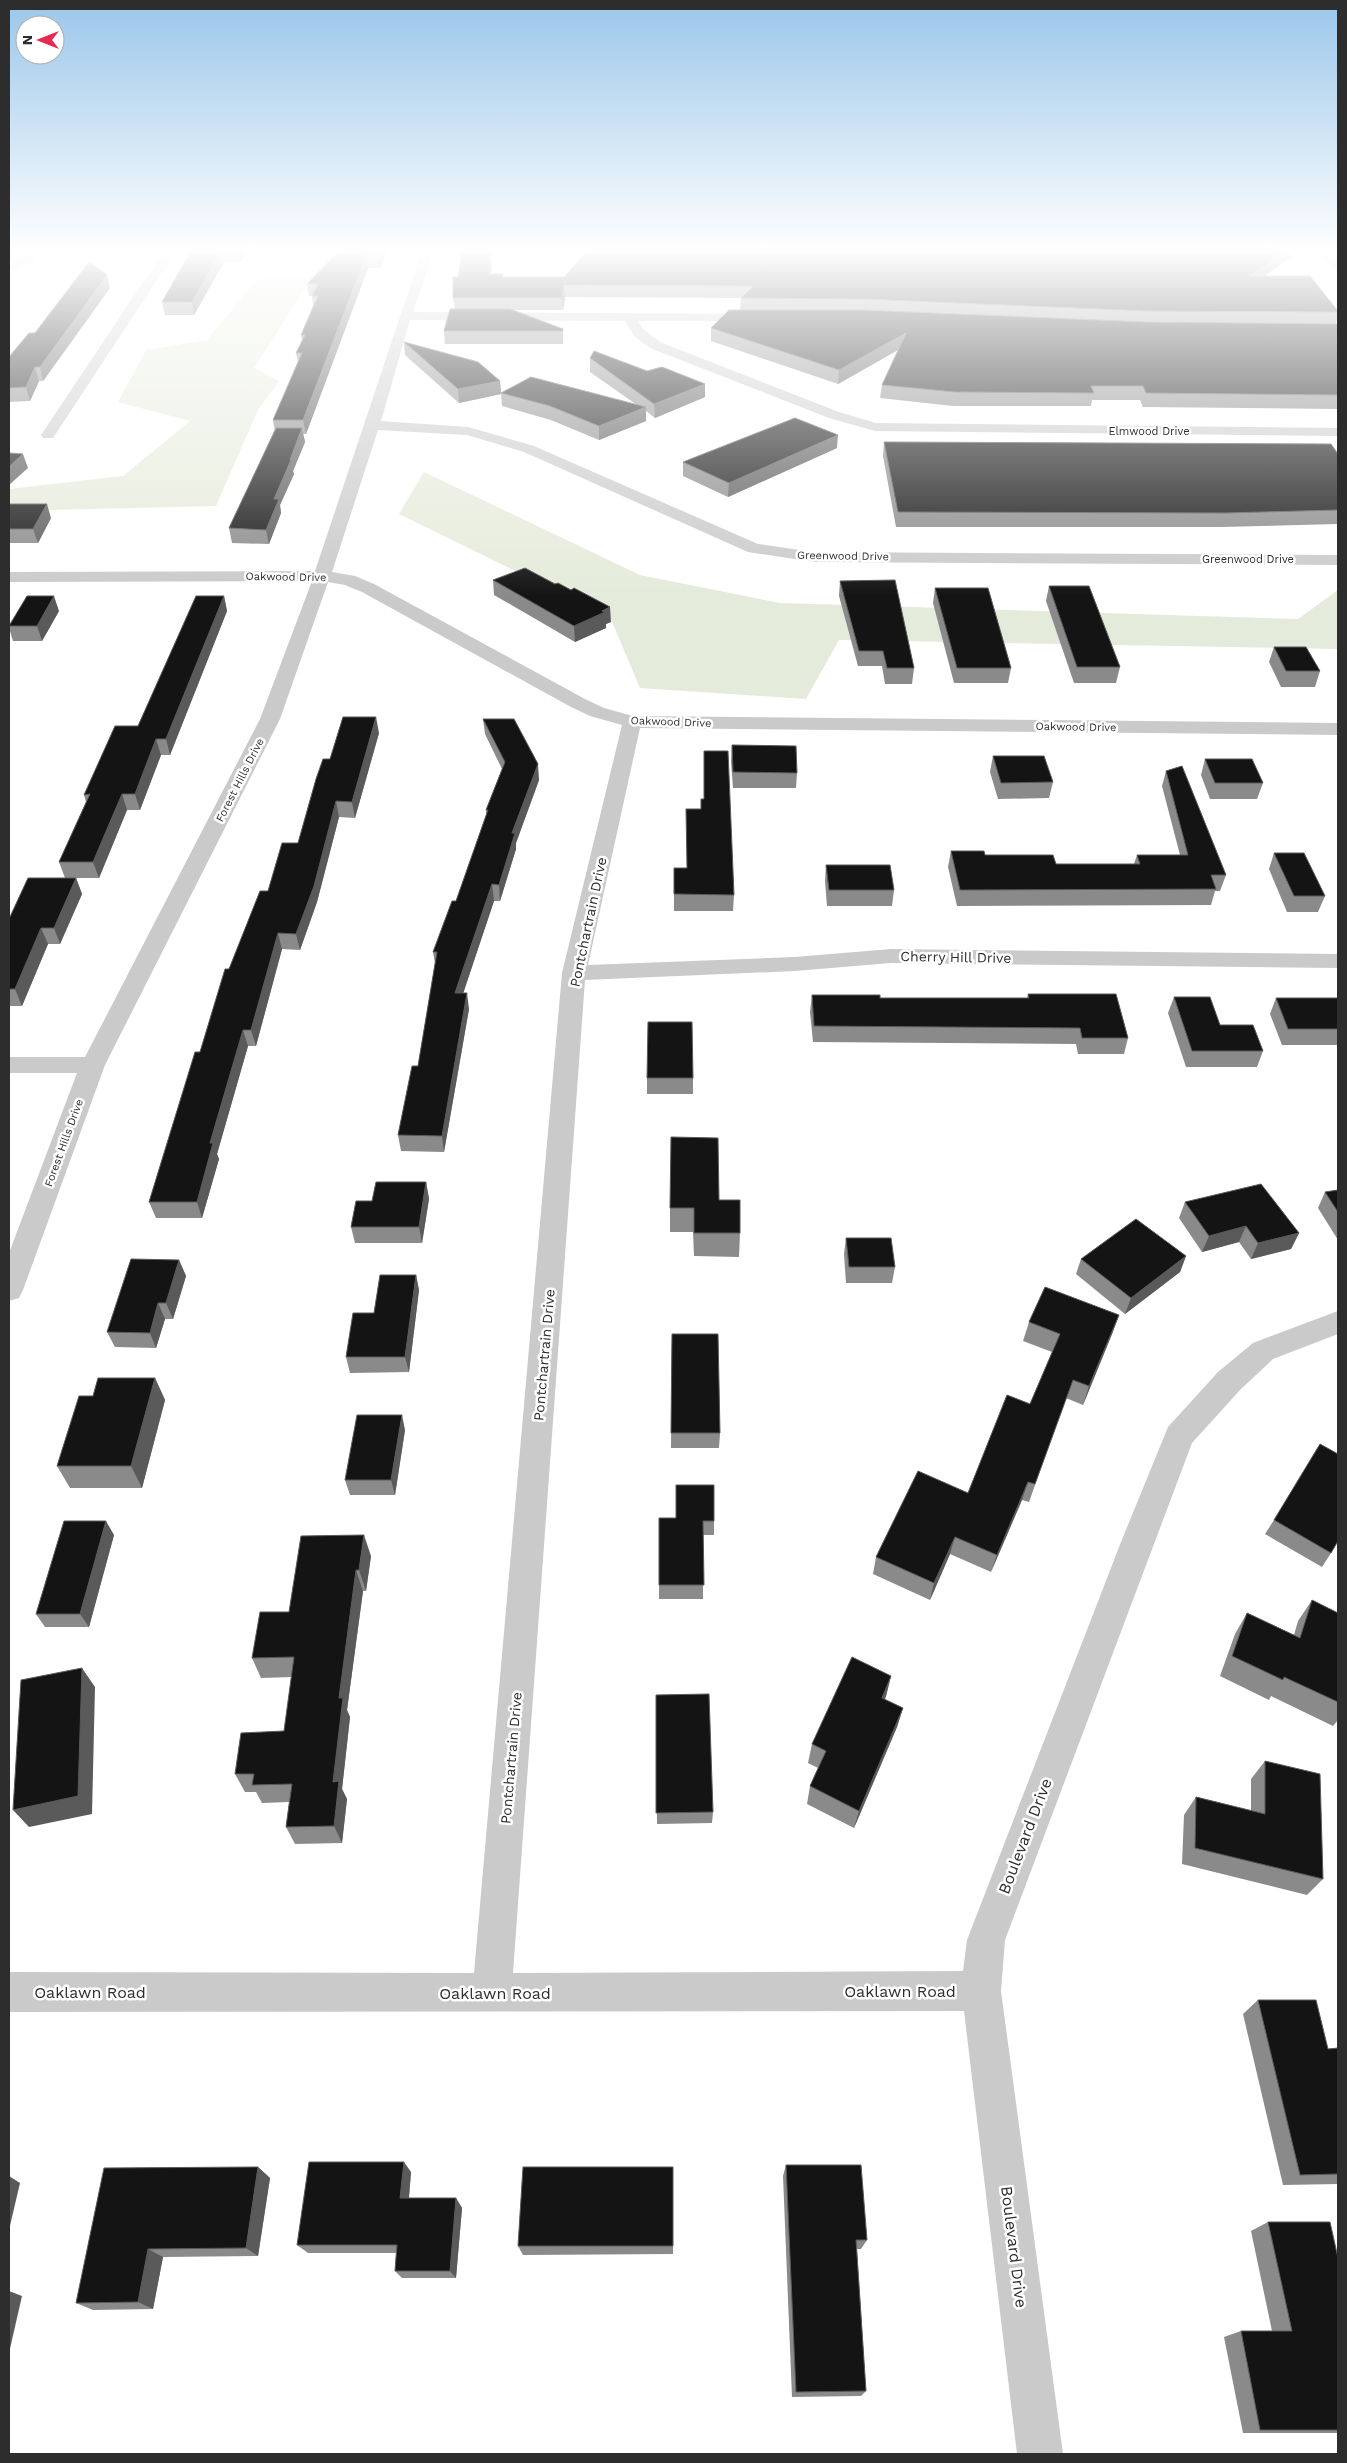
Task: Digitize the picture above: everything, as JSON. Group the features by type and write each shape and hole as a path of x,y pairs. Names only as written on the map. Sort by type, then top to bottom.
{"street":[{"path":"48,435 94,366"},
{"name":"Forest Hills Drive","path":"9,1290 93,1065 270,719 322,576 390,366"},
{"name":"Elmwood Drive","path":"707,366 853,422 875,427 1338,432"},
{"name":"Greenwood Drive","path":"372,425 468,431 520,447 747,545 787,555 814,557 1338,560"},
{"name":"Oakwood Drive","path":"9,577 322,576 349,580 368,588 578,703 606,715 632,722 1338,729"},
{"name":"Pontchartrain Drive","path":"492,1993 574,973 632,722"},
{"name":"Cherry Hill Drive","path":"574,973 795,964 891,956 1338,961"},
{"path":"9,1065 93,1065"},
{"name":"Boulevard Drive","path":"1040,2454 981,1991 986,1940 1136,1542 1179,1436 1229,1381 1263,1351 1338,1322"},
{"name":"Oaklawn Road","path":"9,1992 981,1991"}],"green space":[{"path":"137,366 255,366 254,368 279,381 258,410 216,506 9,511 9,489 123,476 190,421 118,402"},
{"path":"424,472 640,575 780,603 1298,619 1338,590 1338,649 839,640 806,699 640,688 610,617 399,514"}],"building":[{"path":"9,366 41,366 35,367 26,387 9,388"},
{"path":"296,366 324,366 303,420 273,420"},
{"path":"432,366 483,366 500,381 458,389"},
{"path":"601,366 634,366 647,371 662,367 705,384 654,404"},
{"path":"827,366 846,366 839,370"},
{"path":"891,366 1338,366 1338,395 1146,393 1143,386 1091,386 1094,393 955,392 882,385"},
{"path":"531,377 646,407 599,426 550,406 501,393"},
{"path":"795,418 838,435 729,483 683,462"},
{"path":"276,428 302,428 291,460 274,499 279,499 266,530 229,528"},
{"path":"884,442 1331,444 1338,454 1338,510 1225,513 898,512"},
{"path":"9,453 23,454 9,467"},
{"path":"9,504 47,504 33,529 9,529"},
{"path":"525,568 555,584 558,583 571,590 574,588 610,607 602,611 605,612 574,626 493,580"},
{"path":"895,580 914,668 887,668 883,651 859,651 840,581"},
{"path":"1049,586 1089,586 1120,667 1077,667"},
{"path":"935,588 988,588 1011,668 957,668"},
{"path":"27,596 54,596 37,626 9,626"},
{"path":"196,596 224,596 166,739 156,739 135,794 122,794 93,862 59,862 90,794 84,795 115,726 138,726"},
{"path":"1274,647 1306,647 1320,671 1286,671"},
{"path":"343,717 376,717 352,802 336,801 314,886 296,934 278,933 251,1030 243,1030 210,1143 213,1143 197,1202 149,1202 195,1052 200,1052 225,969 229,969 260,891 268,891 282,843 298,843 323,759 330,759"},
{"path":"483,719 514,719 538,764 512,833 515,833 499,885 492,884 455,993 467,993 442,1136 398,1135 412,1066 418,1066 437,952 433,952 452,901 456,901 488,810 486,810 505,762"},
{"path":"732,745 796,746 797,773 733,772"},
{"path":"704,751 728,751 734,895 674,894 674,868 687,868 686,809 701,809 701,799 704,799"},
{"path":"993,756 1044,756 1053,782 1001,783"},
{"path":"1205,759 1252,759 1263,783 1215,783"},
{"path":"1182,766 1226,875 1211,875 1216,889 960,890 951,851 984,851 985,855 1053,855 1056,864 1140,864 1137,855 1188,855 1166,771"},
{"path":"1274,853 1304,853 1325,896 1294,896"},
{"path":"826,865 890,865 894,890 829,890"},
{"path":"28,878 76,878 54,928 41,928 15,989 9,989 9,919"},
{"path":"1028,994 1116,994 1128,1038 1082,1038 1080,1028 814,1026 812,995 880,995 880,998 1029,998"},
{"path":"1174,997 1210,997 1220,1025 1253,1025 1263,1051 1192,1051"},
{"path":"1276,998 1338,998 1338,1029 1288,1029"},
{"path":"648,1022 692,1022 693,1078 647,1078"},
{"path":"671,1137 718,1138 719,1200 740,1200 740,1233 694,1233 694,1208 670,1208"},
{"path":"376,1182 426,1182 419,1227 351,1227 356,1201 372,1201"},
{"path":"1261,1184 1299,1233 1258,1243 1246,1226 1209,1236 1185,1202"},
{"path":"1338,1190 1338,1212 1325,1192"},
{"path":"1136,1219 1186,1256 1131,1298 1081,1259"},
{"path":"846,1238 891,1238 895,1267 849,1267"},
{"path":"131,1259 179,1260 166,1303 158,1303 150,1333 107,1332"},
{"path":"380,1275 416,1275 405,1357 346,1357 353,1313 374,1313"},
{"path":"1045,1287 1119,1315 1089,1386 1073,1380 1035,1484 1028,1482 997,1555 955,1537 934,1583 876,1557 918,1471 968,1493 1007,1395 1030,1404 1060,1334 1029,1322"},
{"path":"672,1334 718,1334 720,1433 671,1433"},
{"path":"98,1378 155,1378 131,1466 57,1466 79,1396 93,1396"},
{"path":"357,1415 402,1415 391,1480 345,1480"},
{"path":"1320,1444 1338,1454 1338,1541 1331,1553 1274,1520"},
{"path":"676,1485 714,1485 714,1521 703,1521 704,1585 659,1585 659,1518 676,1518"},
{"path":"64,1521 106,1521 80,1614 36,1614"},
{"path":"364,1535 359,1570 356,1570 339,1698 343,1698 333,1782 339,1781 334,1826 286,1827 292,1784 252,1785 254,1774 235,1774 241,1733 284,1731 294,1657 252,1658 260,1612 289,1612 301,1536"},
{"path":"1312,1600 1338,1613 1338,1702 1284,1677 1283,1680 1232,1656 1247,1613 1300,1638"},
{"path":"852,1657 891,1676 882,1698 903,1708 859,1811 810,1786 826,1751 812,1744"},
{"path":"82,1668 78,1796 13,1810 21,1680"},
{"path":"709,1694 713,1812 656,1813 656,1695"},
{"path":"1265,1761 1320,1774 1323,1879 1195,1848 1196,1797 1265,1814"},
{"path":"1258,2000 1316,2000 1328,2049 1338,2048 1338,2174 1300,2175"},
{"path":"309,2162 404,2162 400,2198 456,2198 450,2271 395,2271 397,2245 297,2245"},
{"path":"786,2165 861,2165 867,2240 856,2240 866,2391 796,2392"},
{"path":"258,2167 246,2248 148,2249 138,2302 76,2303 104,2168"},
{"path":"523,2167 673,2167 673,2246 518,2246"},
{"path":"1268,2222 1330,2222 1338,2258 1338,2430 1260,2430 1241,2331 1292,2331"}]}
